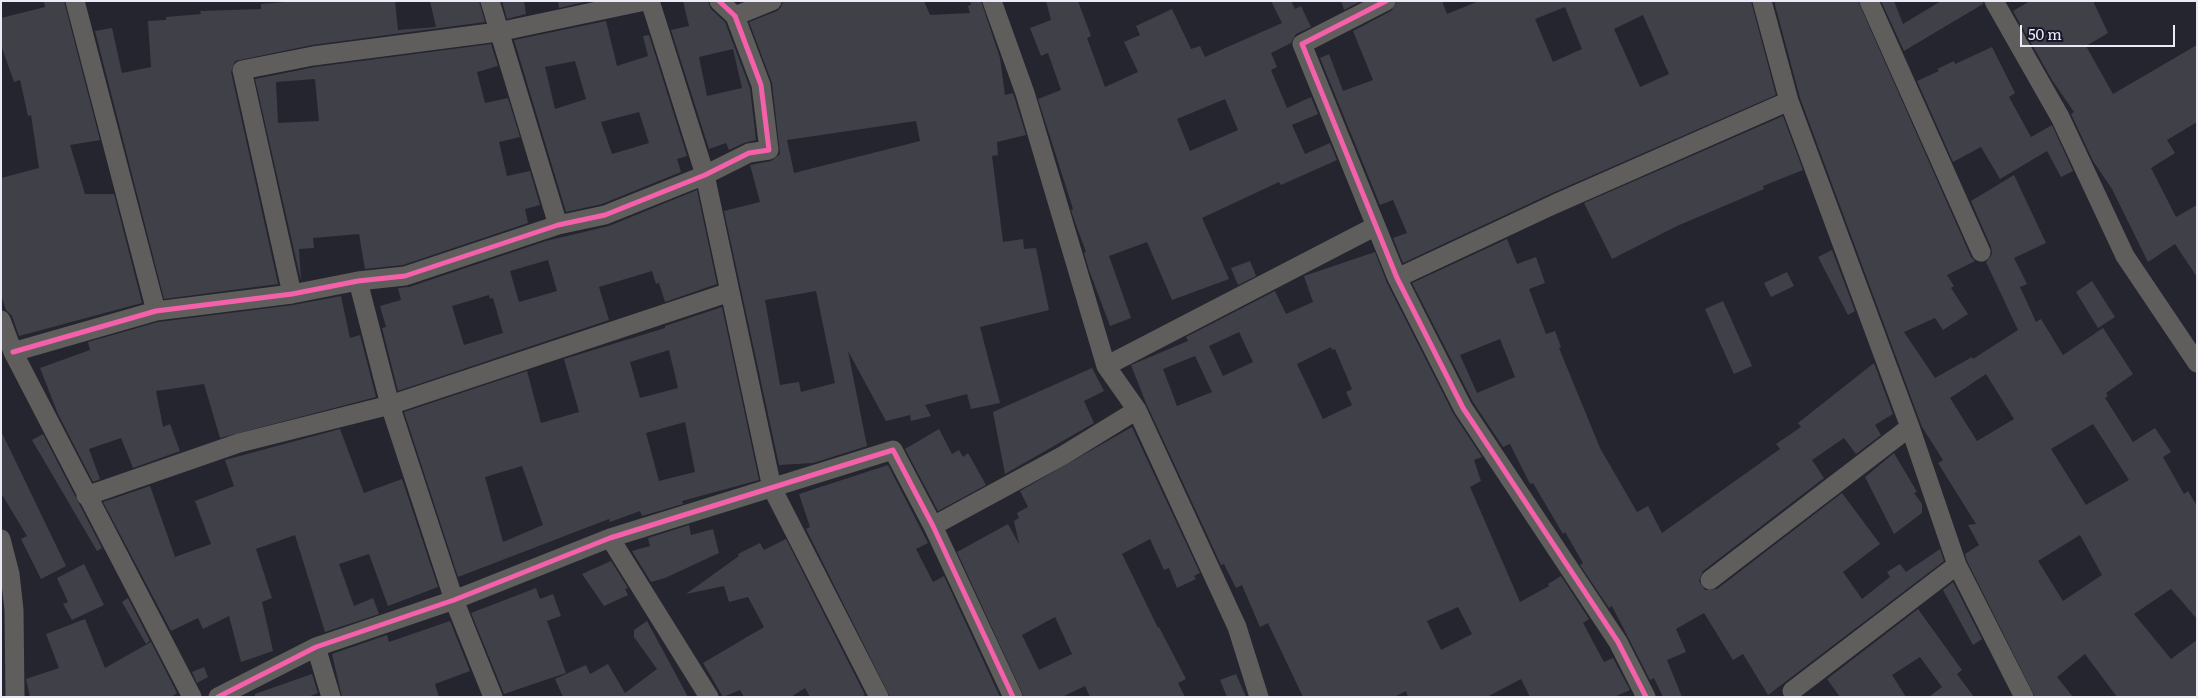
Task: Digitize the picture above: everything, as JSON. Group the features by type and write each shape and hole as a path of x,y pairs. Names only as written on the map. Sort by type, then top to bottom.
{"street":[{"path":"75,1 156,311"},
{"path":"490,1 558,225"},
{"path":"292,294 242,70 313,56 498,32 645,1"},
{"path":"650,1 705,174 772,488 880,697"},
{"path":"13,352 156,311 292,294 358,281 405,276 558,225 605,215 705,174 749,153 769,150 761,85 734,16 719,1"},
{"path":"734,16 772,1"},
{"path":"992,1 1025,92 1106,366 1136,410 1237,628 1260,697"},
{"path":"1386,1 1302,44 1374,228 1397,278 1463,408 1618,642 1646,697"},
{"path":"1762,1 1789,101 1910,427 1957,565 2024,697"},
{"path":"1869,1 1981,252"},
{"path":"1994,1 2060,117 2125,256 2197,363"},
{"path":"1397,278 1555,204 1789,101"},
{"path":"1106,366 1374,228"},
{"path":"358,281 390,405 454,600 493,697"},
{"path":"86,496 239,443 390,405 730,292"},
{"path":"1,320 13,352 86,496 155,622 192,697"},
{"path":"933,526 1062,456 1136,410"},
{"path":"1710,580 1910,427"},
{"path":"218,697 316,647 454,600 610,538 893,450 933,526 1013,697"},
{"path":"610,538 708,697"},
{"path":"1,539 14,610 15,697"},
{"path":"1792,691 1957,565"},
{"path":"316,647 331,697"}],"building":[{"path":"44,1 64,1 100,140 70,145 85,194 114,194 142,303 19,336 12,316 6,310 1,295 1,178 39,168 31,115 28,116 20,80 14,82 1,45 1,18 45,7"},
{"path":"297,1 395,1 398,30 436,27 430,1 479,1 485,22 312,45 235,61 231,72 278,284 164,299 95,31 112,28 122,73 151,67 148,21 166,20 166,17 201,14 200,11 261,9 261,4"},
{"path":"502,1 524,1 526,14 507,19"},
{"path":"558,1 589,1 559,8"},
{"path":"683,1 708,1 711,9 725,22 750,88 756,140 729,150 726,143 709,149 671,30 689,26","holes":["733,49 742,88 707,96 699,57"]},
{"path":"783,1 924,1 930,15 970,13 968,6 971,5 970,1 981,1 1000,58 1005,95 1013,93 1026,135 997,142 998,155 992,156 1003,242 1023,239 1024,249 1036,248 1049,310 980,327 1000,403 971,409 967,394 925,405 931,416 911,421 910,415 886,421 848,351 867,446 813,463 779,465 724,211 760,202 750,165 771,161 780,154 772,83 749,22 777,11","holes":["916,121 920,141 794,173 787,140","816,291 835,383 801,392 799,382 780,385 765,300"]},
{"path":"1046,1 1078,1 1091,36 1087,38 1105,87 1138,72 1124,42 1140,35 1136,26 1172,9 1191,49 1200,46 1205,57 1282,23 1271,1 1291,1 1295,9 1301,6 1311,27 1296,34 1291,43 1271,53 1277,67 1271,70 1287,108 1311,97 1318,114 1292,125 1305,154 1330,143 1337,160 1281,185 1279,182 1202,218 1229,279 1172,300 1147,242 1109,256 1131,318 1110,326 1089,270 1084,253 1086,252 1071,210 1073,209 1038,99 1061,90 1048,53 1041,56 1030,28 1051,20","holes":["1225,99 1238,130 1190,151 1177,119"]},
{"path":"1341,1 1361,1 1344,10"},
{"path":"1397,1 1442,1 1447,14 1479,1 1751,1 1776,95 1550,194 1403,263 1393,238 1407,233 1393,200 1380,205 1320,58 1329,54 1343,91 1373,80 1353,31 1391,11","holes":["1565,7 1582,49 1553,62 1535,19","1643,15 1669,74 1640,87 1614,29"]},
{"path":"1774,1 1858,1 1971,257 1975,261 1947,275 1954,286 1951,288 1968,314 1943,330 1935,318 1904,332 1935,378 1972,357 1973,359 2018,330 1986,262 1992,254 1991,247 1960,176 1971,201 2014,175 2046,243 2014,258 2027,284 2020,287 2036,322 2041,319 2063,355 2103,328 2133,374 2106,393 2108,396 2105,398 2133,442 2155,428 2171,452 2163,457 2184,494 2188,491 2197,506 2197,619 2171,589 2134,614 2171,659 2197,640 2197,697 2117,697 2085,654 2057,677 2073,697 2035,697 1967,561 1965,554 1979,545 1968,525 1976,524 1938,463 1943,460 1922,427 1800,98","holes":["1986,374 2014,419 1977,441 1950,398","2093,424 2129,480 2086,505 2051,449","2080,535 2102,575 2063,601 2038,561"]},
{"path":"1881,1 1894,1 1903,24 1941,1 1983,1 1983,4 1904,51"},
{"path":"2030,1 2093,1 2108,33 2086,46 2113,94 2197,45 2197,122 2167,140 2175,153 2151,168 2176,217 2197,205 2197,277 2175,244 2148,262 2112,189 2093,161 2071,114 2074,112 2052,80 2013,11"},
{"path":"606,21 617,66 648,56 643,36 649,35 687,156 677,159 681,172 602,204 566,212 514,40","holes":["575,61 586,99 555,109 545,67","639,112 649,143 612,154 601,122"]},
{"path":"491,44 498,66 477,72 485,103 508,98 520,137 499,142 507,176 530,171 540,205 525,209 528,223 403,265 365,269 359,234 313,238 314,248 299,249 301,281 255,79 315,67","holes":["315,79 319,121 278,123 276,82"]},
{"path":"1992,47 2015,93 2009,97 2031,137 2052,125 2073,171 2061,177 2047,151 2000,179 1981,147 1953,162 1917,81 1939,71 1937,69 1954,61 1955,64"},
{"path":"1783,116 1803,170 1763,186 1764,189 1677,226 1612,259 1584,203"},
{"path":"697,190 717,284 665,302 659,283 656,284 652,271 599,287 609,320 398,391 382,328 386,327 380,306 401,300 398,288 409,287 546,241 609,226","holes":["548,260 557,291 519,302 510,271","489,295 490,299 493,298 503,333 464,345 452,306"]},
{"path":"1507,239 1517,264 1536,257 1545,283 1529,289 1546,334 1555,331 1561,347 1559,348 1600,448 1637,512 1648,506 1662,533 1780,449 1776,444 1801,427 1798,423 1874,363 1893,414 1875,425 1881,435 1856,454 1844,438 1812,460 1824,478 1703,571 1699,581 1705,590 1717,589 1842,493 1880,544 1843,572 1862,599 1890,577 1887,572 1900,564 1906,572 1940,549 1944,561 1768,695 1743,654 1733,660 1704,613 1676,629 1686,652 1667,660 1682,697 1663,697 1654,678 1650,680 1612,606 1609,608 1580,565 1583,563 1565,532 1563,534 1533,483 1530,484 1510,444 1503,447 1473,402 1412,283","holes":["1500,339 1515,377 1477,393 1460,355"]},
{"path":"1832,250 1855,311 1848,315 1818,257"},
{"path":"1375,252 1387,283 1453,413 1482,457 1474,460 1481,481 1470,487 1520,602 1549,586 1548,584 1561,576 1589,619 1583,623 1604,662 1613,658 1630,690 1614,697 1530,697 1521,679 1487,697 1408,697 1406,691 1394,697 1303,697 1268,623 1260,627 1242,585 1236,588 1224,564 1221,565 1146,403 1131,365 1188,341 1186,337 1275,291 1286,314 1313,302 1304,276","holes":["1239,332 1253,362 1223,376 1209,346","1331,347 1332,350 1335,349 1352,389 1346,392 1352,405 1323,419 1297,364","1195,356 1212,392 1177,406 1163,369","1458,607 1472,634 1441,650 1427,621"]},
{"path":"1250,261 1256,276 1238,285 1231,268"},
{"path":"1787,272 1794,286 1771,297 1764,283"},
{"path":"2092,281 2115,317 2098,328 2076,292"},
{"path":"341,296 350,338 360,335 376,397 220,438 204,384 156,391 163,427 170,424 180,451 133,468 121,438 89,449 100,479 93,482 58,414 40,368 90,350 88,342 158,322 293,305"},
{"path":"1723,301 1752,366 1734,374 1705,309"},
{"path":"722,307 759,480 682,501 683,504 642,516 640,511 610,522 609,519 458,577 404,412 527,371 541,423 579,412 564,359 665,328 665,326","holes":["669,350 678,388 640,398 630,362","685,422 695,472 659,481 646,433","522,466 543,525 503,542 485,477"]},
{"path":"1092,368 1104,391 1084,401 1094,423 1005,474 993,412"},
{"path":"1132,427 1200,573 1194,576 1196,579 1177,588 1169,568 1164,570 1150,539 1122,554 1158,628 1186,679 1178,683 1185,697 1090,697 1085,686 1062,697 1024,697 957,552 1008,524 1019,544 1014,521 1019,518 1017,513 1028,507 1020,491","holes":["1055,617 1072,654 1039,670 1022,635"]},
{"path":"340,429 364,493 402,479 438,587 388,606 369,554 339,564 354,606 373,598 379,614 325,632 295,535 256,549 272,598 262,602 273,651 241,662 229,616 203,629 198,618 171,631 103,502 150,486 175,557 211,544 195,501 234,486 225,460"},
{"path":"939,429 952,454 959,450 963,457 968,453 986,485 938,511 905,449"},
{"path":"1,431 66,566 41,579 21,539 27,536 1,493"},
{"path":"43,434 102,548 97,551 32,440"},
{"path":"1894,453 1917,492 1914,493 1922,504 1922,513 1894,534 1865,477"},
{"path":"888,465 928,543 916,549 933,582 944,576 1000,697 890,697 806,529 810,527 799,494"},
{"path":"689,525 691,535 713,529 719,553 665,578 651,582 632,551 650,546 648,538"},
{"path":"786,539 865,695 861,697 810,697 805,688 791,697 744,697 740,690 723,697 703,663 764,627 748,597 729,602 724,586 686,594 739,556 738,554 760,543 764,550"},
{"path":"611,561 628,588 625,589 628,595 604,606 582,574"},
{"path":"84,564 104,605 72,620 63,604 68,602 57,578"},
{"path":"1953,582 1982,639 1973,645 1943,590"},
{"path":"536,588 540,599 553,594 561,616 547,621 566,673 504,694 471,613"},
{"path":"128,598 150,641 146,644 122,602"},
{"path":"1918,609 1962,670 1957,674 1974,697 1929,697 1942,687 1920,657 1892,675 1906,697 1840,697 1827,679"},
{"path":"85,619 105,668 151,642 177,693 171,697 30,697 26,679 59,668 46,634"},
{"path":"450,621 470,671 435,684 439,697 342,697 332,654 387,635 389,642"},
{"path":"647,621 688,697 563,697 555,679 586,665 590,674 608,664 625,693 657,669 634,637 634,630"},
{"path":"204,667 208,677 197,683 192,672"},
{"path":"312,674 318,693 308,697 255,697 255,694"},
{"path":"1236,674 1246,697 1227,697 1220,680"}],"cycle path":[{"path":"13,352 156,311 292,294 358,281 405,276 558,225 605,215 705,175 749,153 769,150 761,85 735,16 719,1"},
{"path":"1386,1 1302,44 1397,278 1463,408 1618,642 1646,697"},
{"path":"218,697 316,647 454,600 610,538 893,450 933,526 1013,697"}]}
